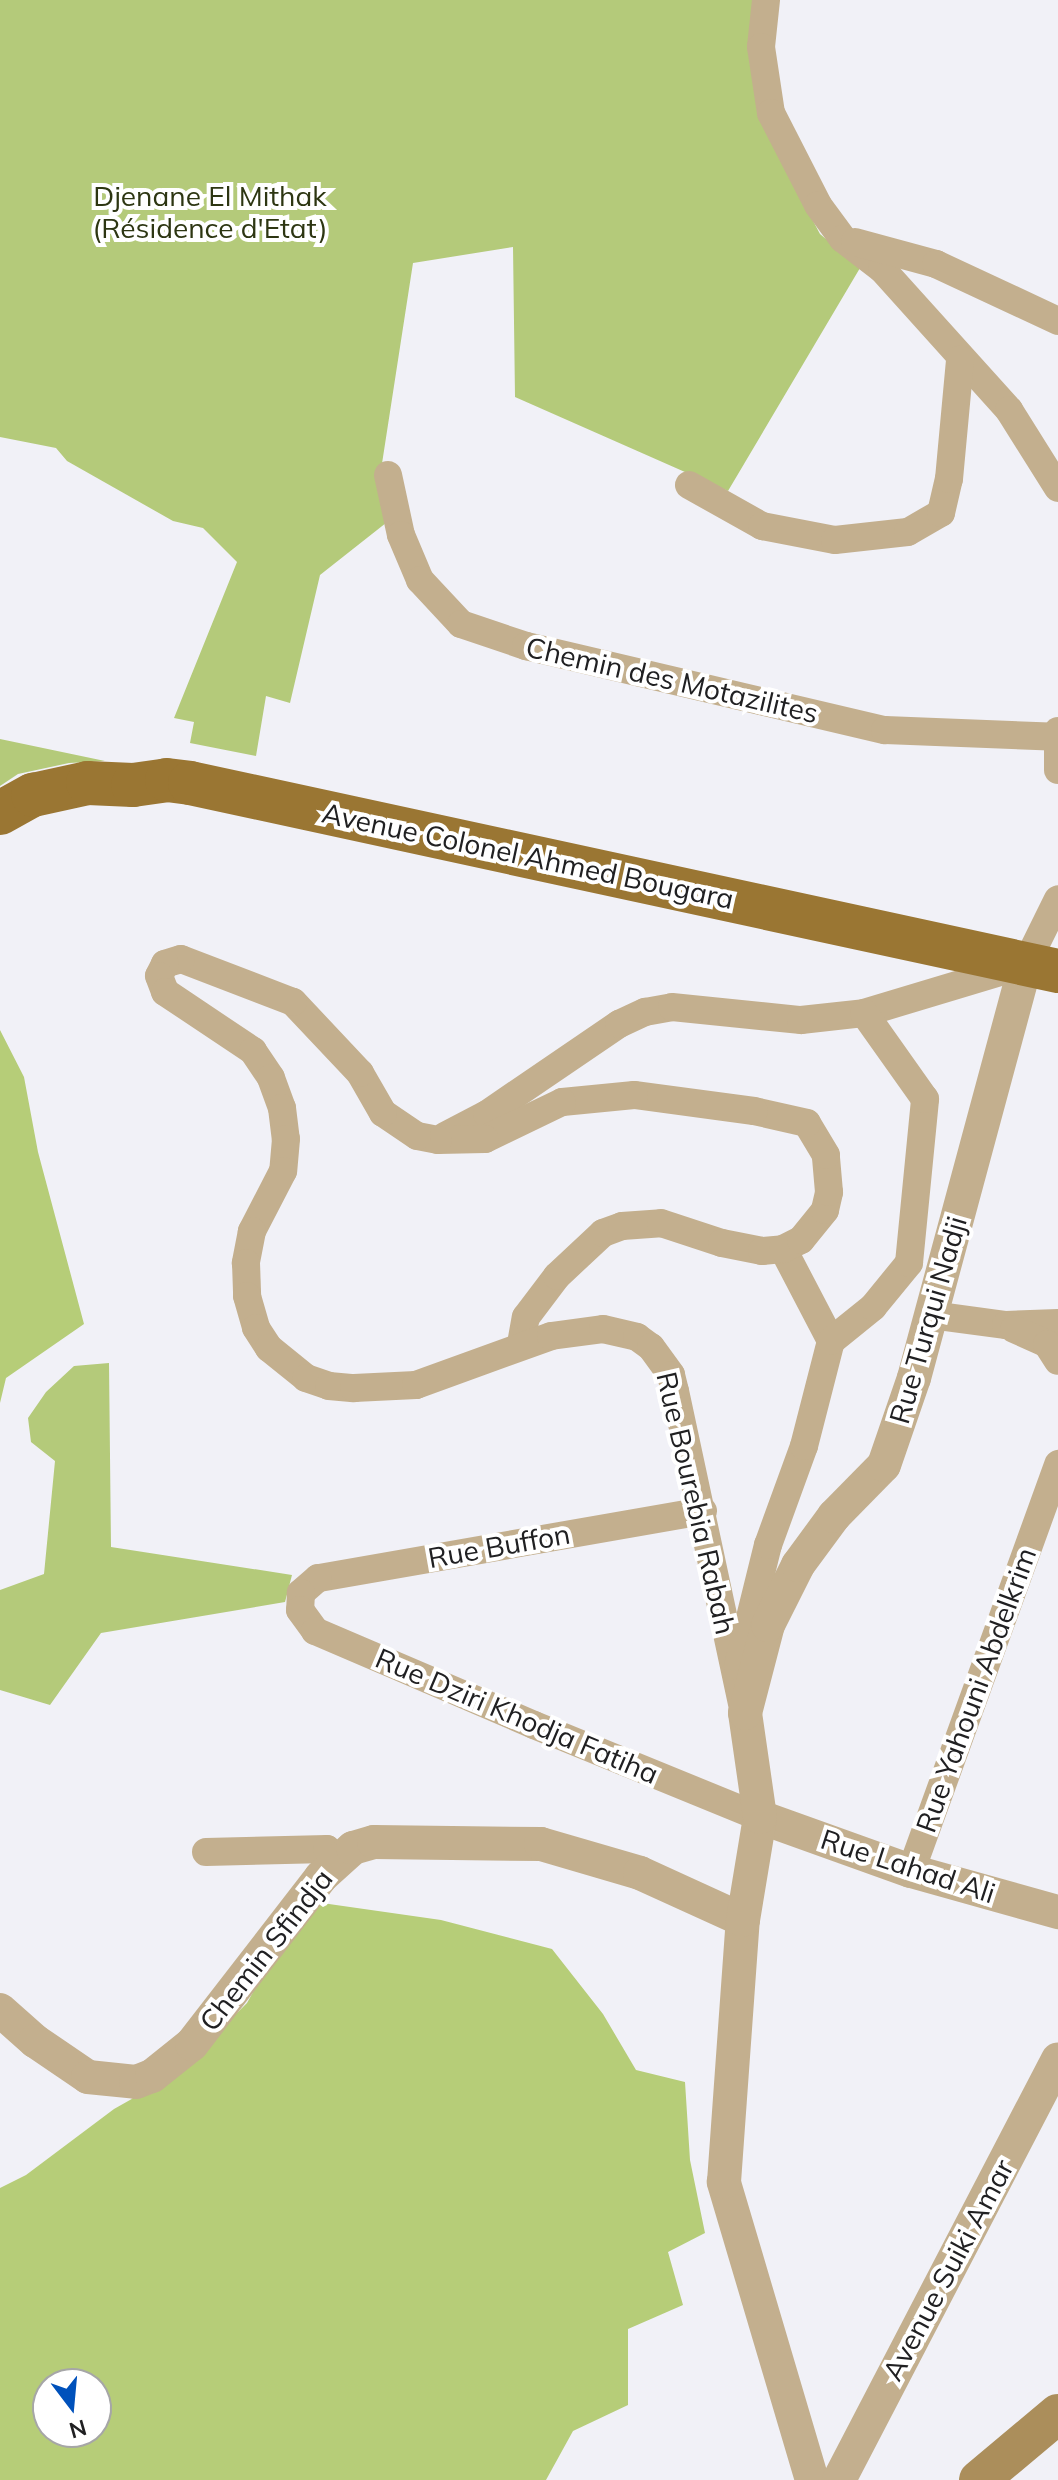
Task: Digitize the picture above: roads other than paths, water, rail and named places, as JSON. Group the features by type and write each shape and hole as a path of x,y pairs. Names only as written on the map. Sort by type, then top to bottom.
{"main road":[{"name":"Avenue Colonel Ahmed Bougara","path":"0,813 33,795 88,783 133,785 167,780 190,783 1042,968"},
{"path":"979,2480 1055,2422"}],"street":[{"path":"766,0 761,47 771,113 818,205 843,239 882,269 960,360 1009,410 1058,488"},
{"path":"843,239 936,264 1058,321"},
{"path":"689,485 762,526 835,540 908,532 941,513 949,479 960,360"},
{"name":"Chemin des Motazilites","path":"388,475 401,535 420,580 461,624 526,646 885,730 1057,734"},
{"path":"1057,734 1058,770"},
{"name":"Rue Turqui Nadji","path":"745,1713 768,1625 798,1565 834,1516 884,1465 1042,968 1058,899"},
{"name":"Rue Bourebia Rabah","path":"438,1140 399,1127 383,1113 360,1073 293,1002 181,959 173,960 162,968 159,980 165,992 253,1051 271,1078 282,1108 286,1139 283,1171 252,1231 246,1263 247,1296 253,1317 269,1348 306,1378 329,1386 354,1388 416,1385 521,1344 551,1336 603,1329 637,1337 651,1347 671,1375 745,1713 760,1817 743,1920 724,2182 812,2480"},
{"path":"438,1140 487,1114 551,1067 619,1024 645,1012 687,1008 801,1020 864,1013 1042,968"},
{"path":"736,1673 768,1545 804,1446 831,1341 873,1307 909,1263 925,1099 864,1013"},
{"path":"438,1140 485,1139 562,1102 634,1095 754,1111 807,1123 826,1155 829,1192 825,1210 801,1240 783,1249 762,1251 722,1243 661,1223 622,1226 603,1233 557,1276 526,1317 521,1344"},
{"path":"783,1249 831,1341"},
{"path":"931,1315 1006,1325 1058,1323"},
{"path":"1006,1325 1047,1344 1058,1361"},
{"name":"Rue Yahouni Abdelkrim","path":"911,1871 1058,1464"},
{"name":"Rue Buffon","path":"301,1593 318,1578 703,1511"},
{"name":"Rue Dziri Khodja Fatiha","path":"301,1593 300,1610 315,1631 760,1817"},
{"name":"Rue Lahad Ali","path":"760,1817 911,1871 1058,1912"},
{"name":"Chemin Sfindja","path":"0,2010 35,2041 88,2077 136,2082 152,2076 192,2044 285,1921 337,1860 353,1848 395,1840 541,1844 640,1873 743,1920"},
{"path":"206,1852 327,1849 337,1860"},
{"name":"Avenue Suiki Amar","path":"839,2480 1058,2060"}],"park label":[{"name":"Djenane El Mithak (Résidence d'Etat)","path":"210,212"}]}
